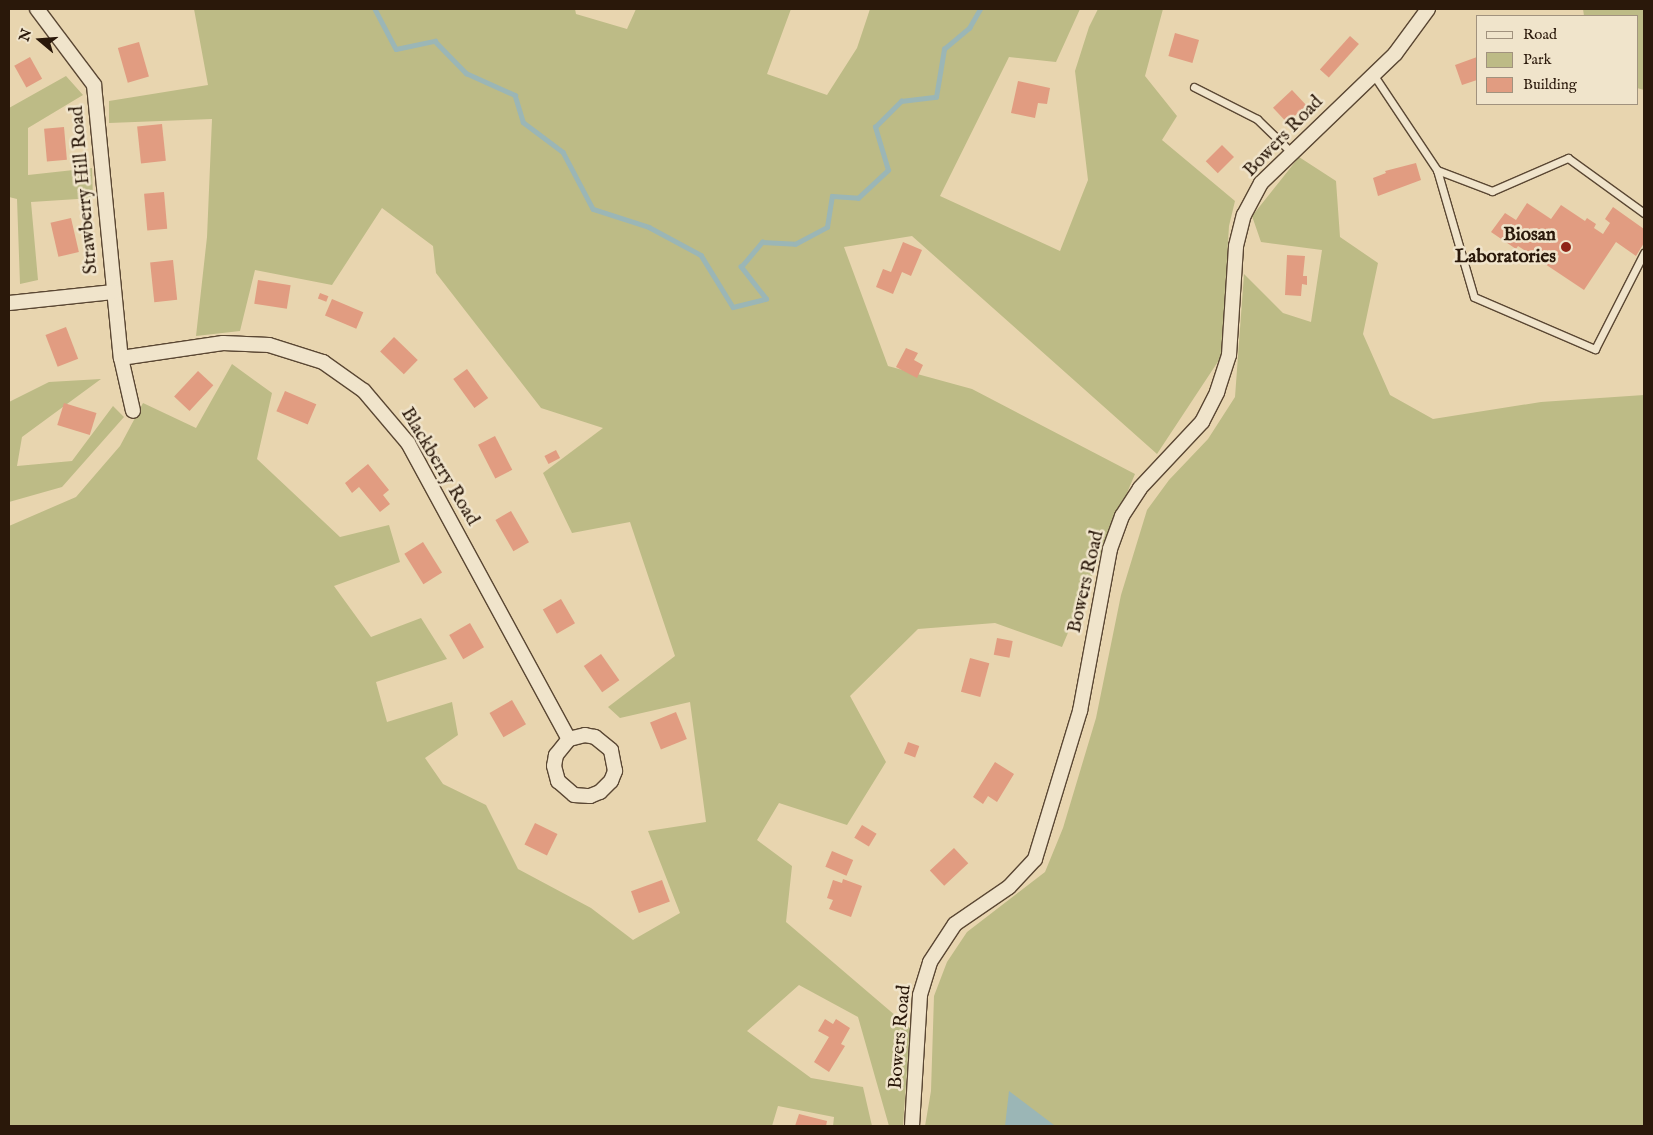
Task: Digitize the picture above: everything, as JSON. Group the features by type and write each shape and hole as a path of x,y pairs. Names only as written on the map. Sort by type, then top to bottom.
{"street":[{"name":"Strawberry Hill Road","path":"37,9 94,85 113,292 125,386 133,411"},
{"name":"Bowers Road","path":"912,1126 920,995 930,962 954,924 1009,887 1035,859 1080,711 1110,549 1119,524 1140,488 1202,422 1217,392 1228,355 1236,246 1244,215 1261,183 1291,152 1395,54 1428,9"},
{"path":"9,304 113,292"},
{"name":"Blackberry Road","path":"121,358 223,343 269,345 323,362 364,391 408,443 569,739"},
{"path":"585,735 595,737 611,750 615,771 611,781 600,792 579,796 565,790 558,781 554,771 556,755 569,739 585,735"}],"lane":[{"path":"1373,74 1437,170 1474,297 1595,349 1644,253"},
{"path":"1194,87 1257,119 1291,152"},
{"path":"1437,170 1492,191 1568,158 1644,213"}],"green space":[{"path":"194,9 575,9 576,14 627,29 636,9 791,9 767,74 827,95 857,48 870,9 1080,9 1056,62 1009,57 940,196 1060,251 1088,180 1075,71 1089,27 1098,9 1163,9 1145,76 1177,116 1162,140 1235,201 1229,226 1221,357 1157,454 912,236 844,247 888,366 972,389 1135,474 1062,647 995,623 918,629 850,696 886,762 847,825 779,803 757,840 792,866 786,922 910,1028 903,1126 889,1126 858,1017 799,985 747,1031 811,1078 863,1087 872,1126 833,1126 834,1117 778,1106 772,1126 9,1126 9,526 76,497 120,446 143,403 196,428 232,364 272,393 257,459 340,537 389,525 400,562 334,586 371,637 421,618 447,659 376,682 387,722 452,702 458,735 425,758 443,784 486,805 518,869 591,908 633,940 680,913 648,831 706,822 690,702 620,718 608,707 675,656 630,522 572,533 543,473 603,428 541,408 436,273 433,246 382,208 332,285 255,270 240,331 196,336 207,237 212,119 109,123 109,101 208,85"},
{"path":"1583,9 1644,9 1644,90 1638,88 1638,15 1584,15"},
{"path":"66,76 83,95 28,128 28,175 92,168 93,198 31,202 38,280 20,284 17,199 9,197 9,108"},
{"path":"1299,157 1336,181 1340,237 1378,263 1363,334 1390,395 1433,419 1541,402 1644,395 1644,1126 925,1126 931,1091 934,996 947,962 967,932 1045,872 1063,828 1096,718 1121,595 1147,510 1169,480 1208,439 1235,397 1244,274 1283,313 1311,322 1322,250 1261,242 1252,216"},
{"path":"101,379 22,437 17,466 72,461 113,406 124,417 62,487 9,502 9,402 49,382"}],"water":[{"path":"1009,1091 1054,1125 1055,1126 1005,1126"}],"building":[{"path":"1175,33 1199,40 1192,63 1168,56"},
{"path":"1350,36 1359,44 1329,77 1320,69"},
{"path":"139,42 149,77 128,83 118,48"},
{"path":"30,57 42,79 26,88 14,66"},
{"path":"1476,57 1476,80 1462,85 1455,65"},
{"path":"1018,81 1050,88 1047,104 1038,103 1035,118 1011,113"},
{"path":"1292,90 1306,105 1287,123 1273,108"},
{"path":"162,124 166,161 141,163 137,127"},
{"path":"64,127 67,160 47,162 44,129"},
{"path":"1222,145 1234,157 1218,173 1206,161"},
{"path":"1416,163 1421,180 1378,196 1373,178 1386,173 1385,171"},
{"path":"164,192 167,229 147,231 144,194"},
{"name":"Biosan Laboratories","path":"1527,203 1551,219 1561,205 1585,221 1587,218 1596,224 1594,228 1603,234 1610,223 1605,219 1613,207 1644,229 1644,243 1636,256 1616,242 1584,290 1518,246 1516,249 1491,232 1505,213 1516,220"},
{"path":"71,218 79,252 58,257 51,223"},
{"path":"903,242 922,250 911,276 902,272 893,294 876,287 883,269 891,272"},
{"path":"1287,255 1305,256 1303,276 1307,276 1307,285 1302,284 1301,296 1285,295"},
{"path":"173,260 177,300 154,302 150,262"},
{"path":"258,280 291,285 287,309 254,304"},
{"path":"320,293 328,296 326,302 318,299"},
{"path":"332,299 363,312 356,329 325,316"},
{"path":"66,327 78,359 58,367 45,335"},
{"path":"394,337 418,360 404,374 380,351"},
{"path":"906,348 918,353 914,360 923,365 917,378 896,367"},
{"path":"467,369 488,398 474,408 453,379"},
{"path":"198,371 213,385 189,411 174,397"},
{"path":"285,391 316,404 308,425 276,411"},
{"path":"64,403 97,413 90,435 57,425"},
{"path":"495,436 512,470 495,478 478,445"},
{"path":"556,450 560,458 549,464 544,456"},
{"path":"368,464 389,490 383,495 390,504 380,512 359,487 352,493 345,483"},
{"path":"511,511 529,542 513,551 495,520"},
{"path":"423,542 442,573 423,584 404,554"},
{"path":"561,599 575,623 557,634 543,610"},
{"path":"470,623 484,647 463,659 449,635"},
{"path":"997,638 1013,641 1009,658 994,655"},
{"path":"601,654 619,680 602,692 584,666"},
{"path":"970,658 989,663 980,697 961,692"},
{"path":"512,700 526,724 503,737 489,713"},
{"path":"676,712 687,739 661,749 650,722"},
{"path":"908,742 919,746 915,757 904,753"},
{"path":"995,762 1014,774 997,802 988,796 983,804 973,797"},
{"path":"535,823 557,834 547,856 524,845"},
{"path":"862,825 877,834 869,847 854,838"},
{"path":"954,848 968,863 944,886 930,871"},
{"path":"832,851 853,860 847,876 825,867"},
{"path":"843,879 862,886 851,917 829,909 833,900 827,898 833,880 842,883"},
{"path":"662,880 670,902 639,913 631,891"},
{"path":"825,1019 833,1024 836,1019 850,1028 841,1044 845,1046 829,1072 814,1062 829,1037 818,1031"},
{"path":"799,1114 827,1121 826,1126 795,1126"}],"waterway":[{"path":"375,9 396,49 435,41 466,73 515,95 523,122 563,152 593,209 649,227 701,255 733,307 766,299 741,267 762,242 795,244 827,227 832,196 858,198 888,170 875,127 901,101 936,97 944,49 969,28 980,9"}],"place":[{"name":"Biosan Laboratories","path":"1566,247"}]}
